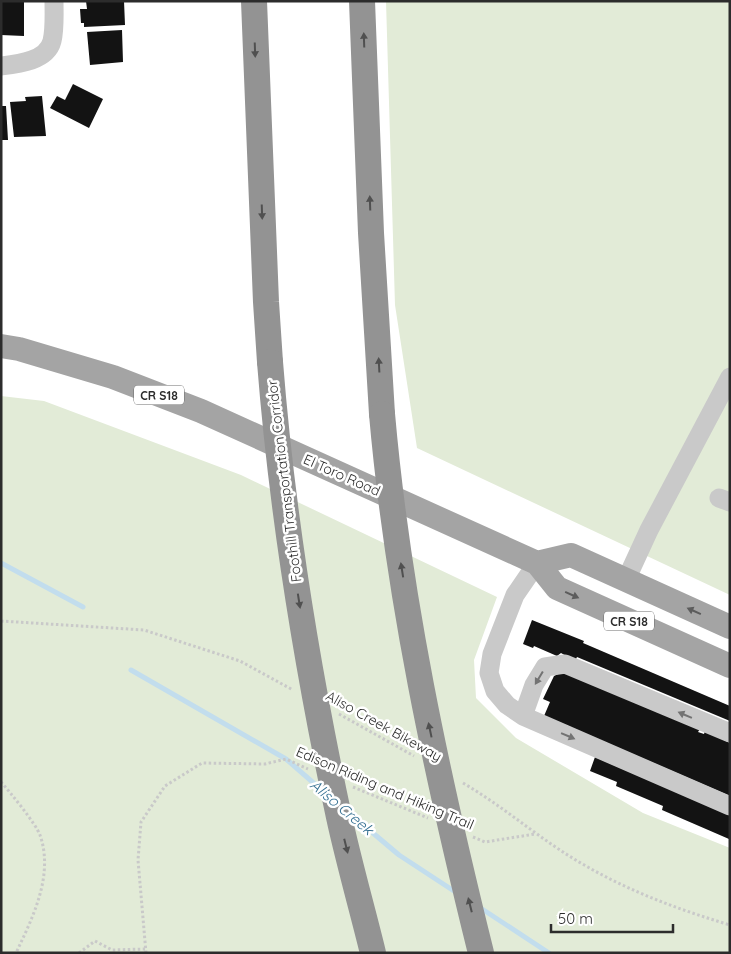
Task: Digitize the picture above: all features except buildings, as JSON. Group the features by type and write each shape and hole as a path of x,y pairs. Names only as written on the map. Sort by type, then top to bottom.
{"highway":[{"name":"Foothill Transportation Corridor","path":"254,1 266,302 274,411 286,519 302,624 339,818 373,953"},
{"path":"362,1 371,234 382,414 396,535 422,693 455,848 481,953"}],"main road":[{"name":"El Toro Road","path":"1,346 19,349 113,377 201,411 537,563 556,588 730,666"},
{"name":"CR S18","path":"537,563 571,555 730,627"}],"street":[{"path":"1,66 22,63 42,55 51,43 54,1"},
{"path":"626,580 649,530 730,377"},
{"path":"537,563 515,595 492,654 489,674 495,691 507,705 523,716 730,806"},
{"path":"523,716 534,685 545,667 565,664 730,733"}],"path":[{"path":"1,621 144,630 240,661 299,693"},
{"name":"Aliso Creek Bikeway","path":"333,711 417,758"},
{"name":"Edison Riding and Hiking Trail","path":"146,951 144,911 138,860 141,822 165,786 202,763 265,764 286,759 313,770"},
{"path":"1,782 40,834 46,865 34,914 16,953"},
{"path":"460,782 586,866 674,907 730,925"},
{"name":"Edison Riding and Hiking Trail","path":"349,786 430,819"},
{"name":"Edison Riding and Hiking Trail","path":"466,834 485,842 536,834"},
{"path":"79,953 95,941 112,950 146,951"}],"green space":[{"path":"386,1 730,1 730,595 417,448 395,305"},
{"path":"1,396 44,401 241,475 497,597 474,660 476,698 516,738 643,813 730,848 730,953 1,953"}],"waterway":[{"name":"Aliso Creek","path":"1,563 83,607"},
{"name":"Aliso Creek","path":"131,670 286,759 324,792"},
{"name":"Aliso Creek","path":"348,812 399,855 457,893"},
{"name":"Aliso Creek","path":"479,907 549,953"}]}
